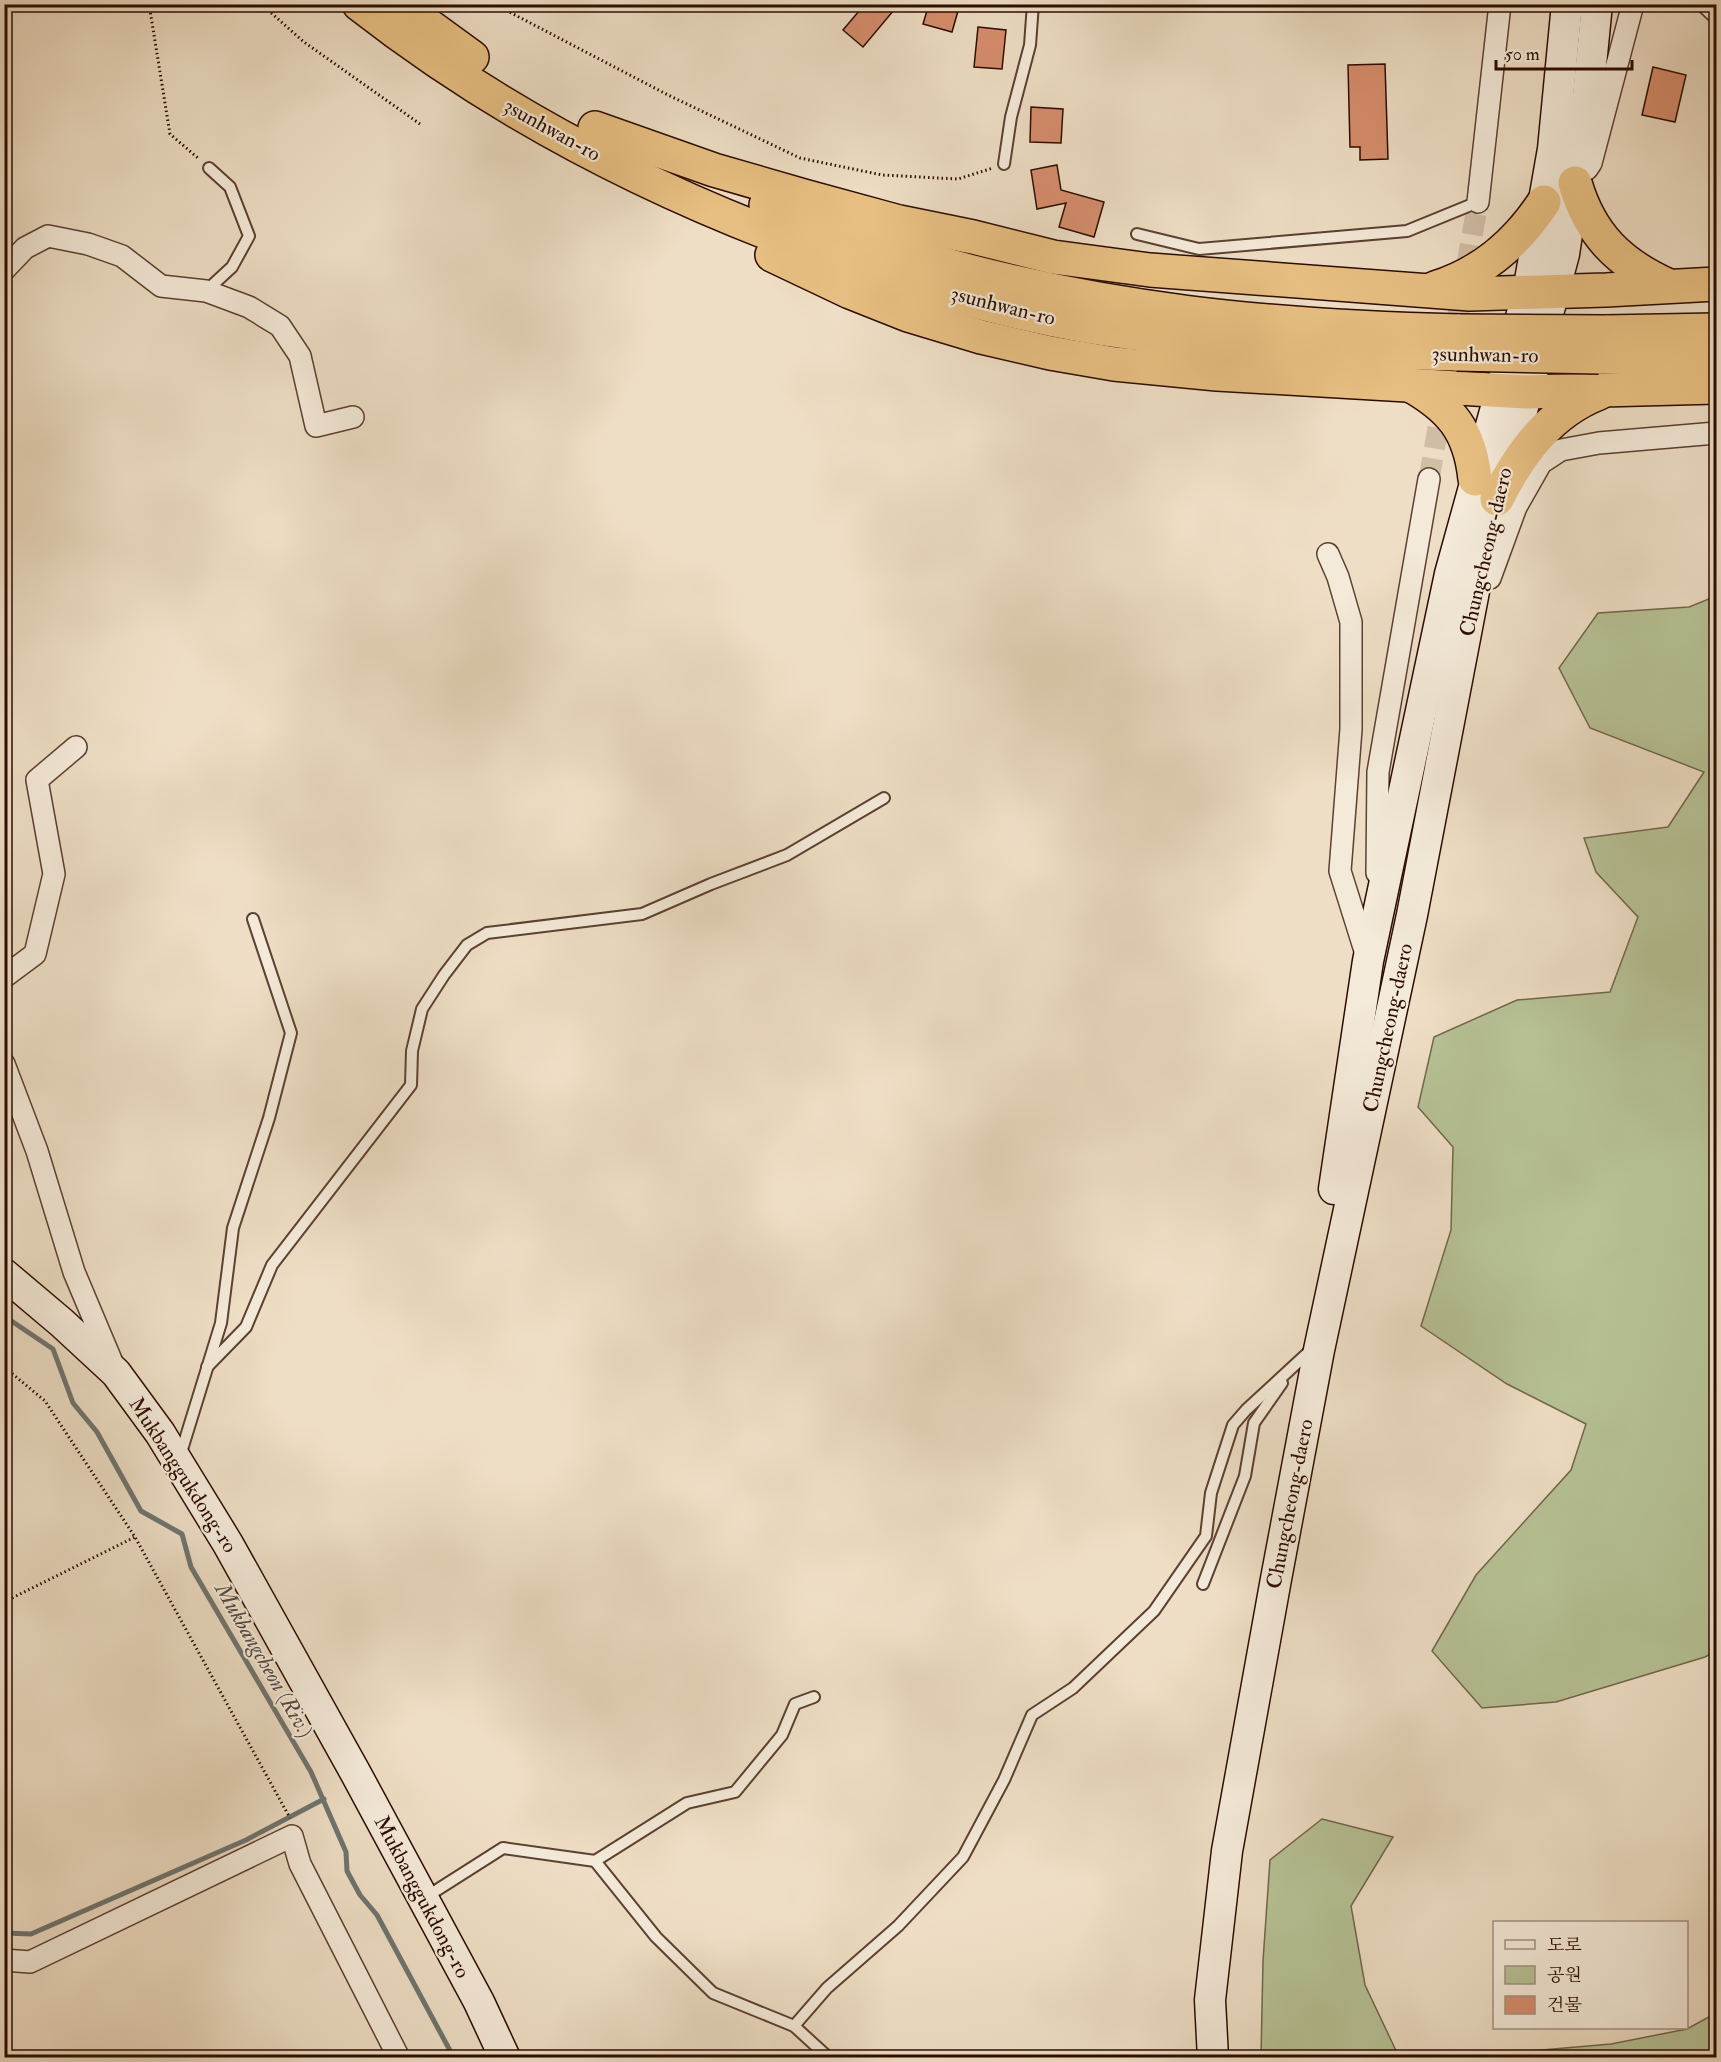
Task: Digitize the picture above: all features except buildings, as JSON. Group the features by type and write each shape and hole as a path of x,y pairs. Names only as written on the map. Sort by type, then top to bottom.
{"highway":[{"name":"3sunhwan-ro","path":"359,4 455,73 523,116 625,170 710,210 810,250 894,278 1003,309 1084,325 1179,339 1259,345 1458,342 1602,344 1716,356"},
{"name":"3sunhwan-ro","path":"399,4 460,49 518,87 595,128 715,183 852,238 1027,286 1114,303 1197,315 1370,328 1458,342"},
{"path":"595,128 704,167 804,196 899,222 1053,257 1150,270 1470,294 1716,284"},
{"path":"625,170 781,260 850,292 908,315 1050,353 1114,364 1217,374 1513,392 1716,387"},
{"path":"1575,183 1589,221 1607,244 1630,265 1669,286"},
{"path":"1426,290 1460,278 1489,262 1522,232 1544,202"},
{"path":"1553,292 1564,391"},
{"path":"1460,388 1470,294"},
{"name":"3sunhwan-ro","path":"1602,344 1716,330"},
{"path":"1410,385 1444,409 1463,431 1486,489 1520,458 1537,436 1577,403 1609,390"}],"main road":[{"name":"Chungcheong-daero","path":"1553,292 1544,202 1553,149 1567,4"},
{"name":"Chungcheong-daero","path":"1193,2058 1190,2000 1208,1844 1256,1574 1302,1358 1376,919 1450,574 1486,489 1513,392 1553,292 1563,254 1588,95 1597,4"},
{"name":"Chungcheong-daero","path":"1213,2058 1210,2000 1227,1851 1319,1350 1412,915 1475,586 1486,489"},
{"name":"Mukbanggukdong-ro","path":"4,1274 116,1373 160,1433 228,1544 479,2002 505,2058"}],"street":[{"path":"1478,202 1500,4"},
{"path":"1575,183 1591,163 1633,4"},
{"path":"4,270 25,248 48,236 88,244 122,256 161,286 206,291 249,307 280,326 300,356 316,426 353,417"},
{"path":"1452,702 1497,557 1516,507 1541,463 1561,450 1599,442 1716,433"},
{"path":"1376,919 1378,772 1429,479"},
{"path":"1328,554 1338,577 1351,622 1351,729 1340,871 1368,961"},
{"path":"4,977 35,954 54,874 37,780 75,747"},
{"path":"4,1064 37,1151 74,1272 116,1373"},
{"path":"4,1960 30,1962 292,1836 300,1864 399,2058"}],"lane":[{"path":"1004,164 1011,117 1030,45 1033,4"},
{"path":"1700,4 1716,19"},
{"path":"206,291 232,267 249,236 230,187 209,168"},
{"path":"1137,234 1199,249 1407,231 1478,202"},
{"path":"207,1367 246,1327 277,1257 411,1085 412,1051 422,1009 467,945 487,933 642,914 787,855 884,798"},
{"path":"178,1462 221,1323 233,1228 269,1118 291,1033 253,919"},
{"path":"1203,1584 1245,1476 1254,1424 1302,1358"},
{"path":"794,2026 827,1988 898,1926 963,1857 1004,1780 1032,1715 1073,1688 1154,1611 1206,1536 1211,1493 1233,1425 1302,1358"},
{"path":"423,1899 503,1848 595,1861 687,1803 735,1792 782,1735 795,1704 814,1697"},
{"path":"595,1861 656,1937 713,1993 794,2026 829,2058"}],"path":[{"path":"149,4 170,134 209,168"},
{"path":"261,4 304,42 420,124"},
{"path":"494,4 668,95 801,158 882,175 958,179 1004,164"},
{"path":"4,1371 9,1371 45,1401 135,1537 283,1807"},
{"path":"4,1602 135,1537"}],"green space":[{"path":"1716,596 1716,1651 1705,1657 1556,1702 1482,1708 1432,1651 1476,1575 1571,1470 1586,1424 1507,1384 1421,1326 1451,1230 1453,1147 1418,1107 1434,1037 1517,1000 1610,992 1638,917 1596,872 1584,838 1668,827 1704,772 1590,728 1559,668 1598,613 1689,607"},
{"path":"1322,1819 1393,1837 1351,1906 1365,1985 1399,2057 1261,2057 1263,1961 1270,1860"},
{"path":"1716,2013 1716,2057 1458,2057 1611,2044 1688,2028"}],"waterway":[{"name":"Mukbangcheon (Riv.)","path":"4,1316 53,1349 73,1403 97,1432 141,1511 182,1534 191,1567 311,1772 346,1852 347,1871 360,1895 377,1915 454,2058"},
{"path":"4,1933 31,1934 246,1840 324,1799"}],"tunnel":[{"path":"1429,479 1478,202"}]}
